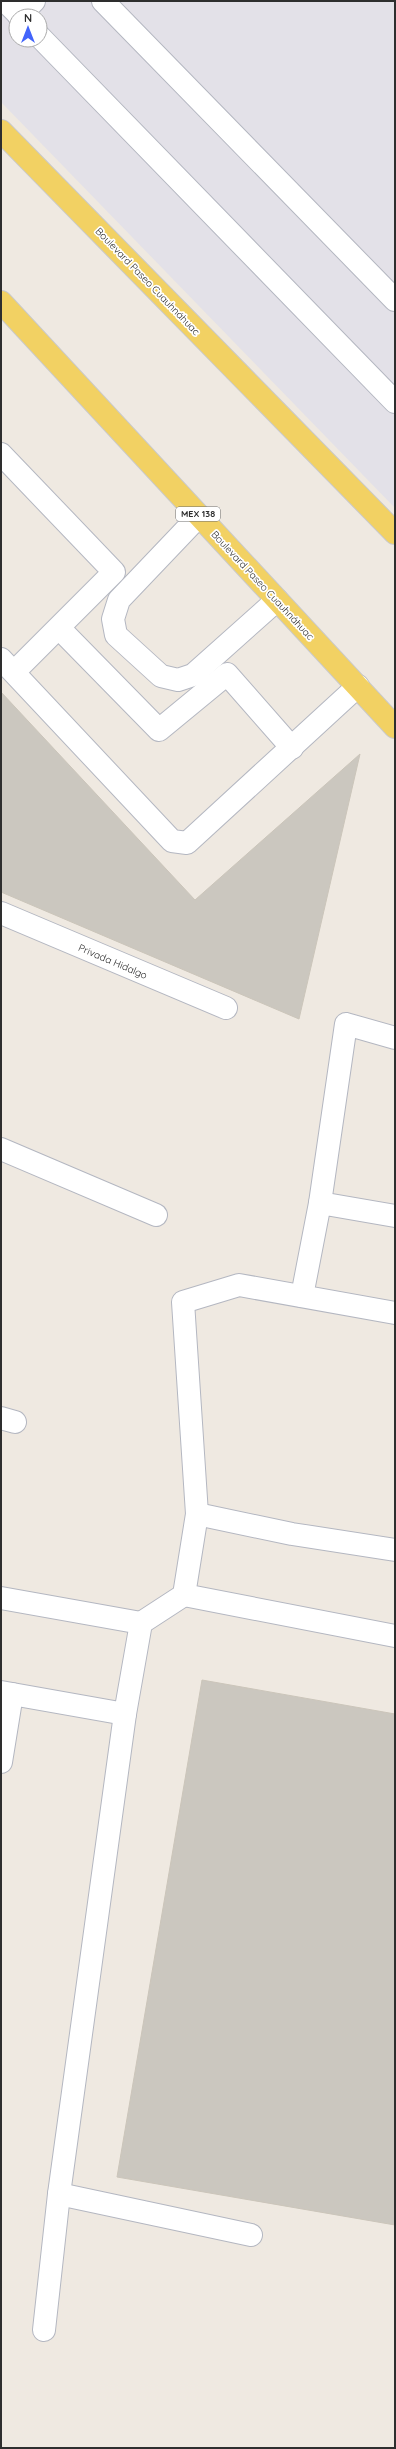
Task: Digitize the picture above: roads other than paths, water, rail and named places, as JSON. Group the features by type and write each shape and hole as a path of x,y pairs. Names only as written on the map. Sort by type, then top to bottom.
{"main road":[{"name":"Boulevard Paseo Cuauhnáhuac","path":"1,131 395,533"},
{"name":"Boulevard Paseo Cuauhnáhuac","path":"1,302 395,727"}],"street":[{"path":"103,1 395,300"},
{"path":"48,45 395,402"},
{"path":"1,454 114,572 59,628 8,666 172,841 187,843 358,686"},
{"path":"199,516 119,600 113,619 116,635 161,676 178,680 193,675 277,600"},
{"path":"59,628 159,730 227,674 292,748"},
{"name":"Privada Hidalgo","path":"1,913 226,1008"},
{"path":"302,1296 320,1203 346,1024 395,1038"},
{"path":"1,1148 156,1215"},
{"path":"320,1203 395,1216"},
{"path":"184,1595 197,1514 183,1302 239,1285 395,1313"},
{"path":"197,1514 292,1534 395,1550"},
{"path":"1,1598 142,1623 184,1595 395,1636"},
{"path":"44,2330 59,2194 126,1714 142,1623"},
{"path":"1,1762 6,1693 126,1714"},
{"path":"59,2194 251,2235"}]}
